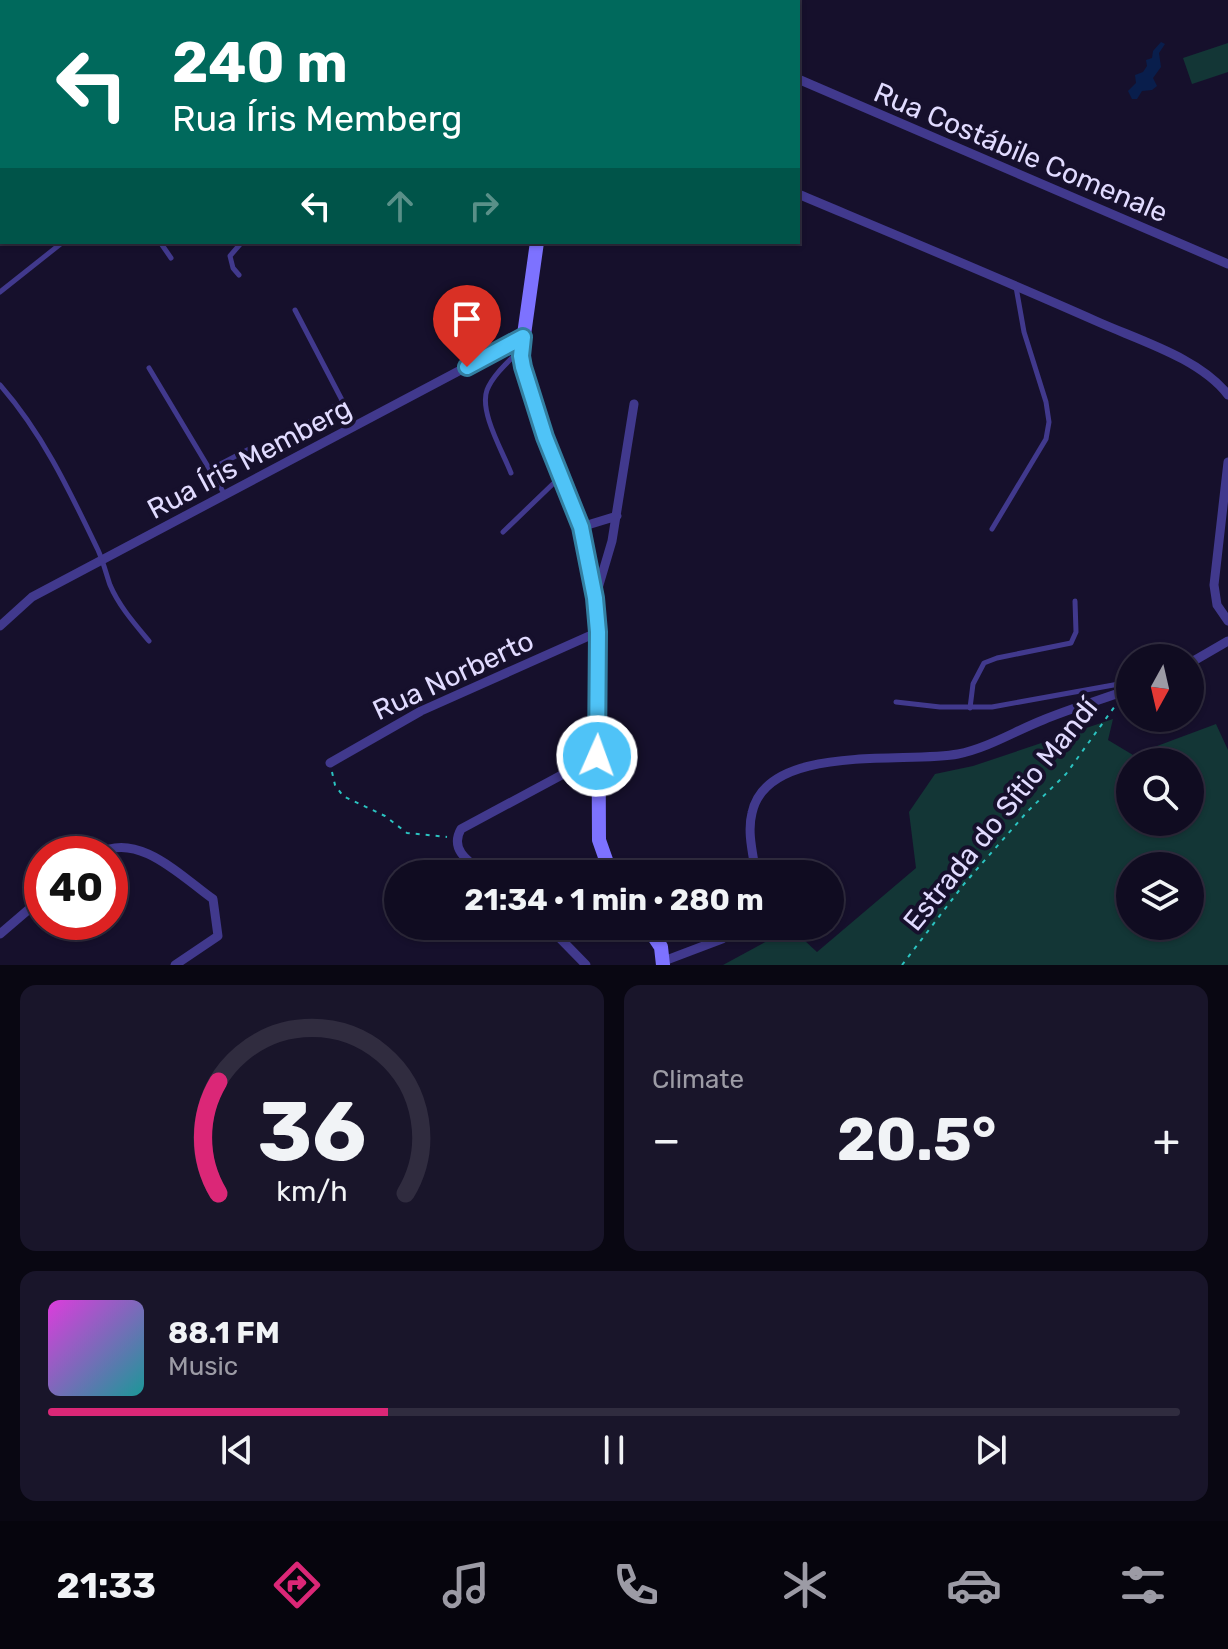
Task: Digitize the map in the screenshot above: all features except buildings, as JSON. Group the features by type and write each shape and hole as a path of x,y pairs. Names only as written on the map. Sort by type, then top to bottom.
{"street":[{"name":"Rua Costábile Comenale","path":"800,80 1228,264"},
{"path":"800,195 1016,286 1195,367 1216,379 1228,395"},
{"path":"537,244 521,356 545,437 581,527 595,598 598,632 599,840 606,860"},
{"name":"Rua Íris Memberg","path":"0,626 32,597 356,426 523,342"},
{"path":"595,598 608,559 617,516 634,404"},
{"path":"1228,462 1214,585 1217,605 1228,621"},
{"path":"581,527 617,516"},
{"name":"Rua Norberto","path":"330,763 421,711 598,632"},
{"path":"1204,655 1228,641"},
{"path":"754,860 750,830 758,797 792,772 829,760 957,754 985,746 1051,716 1116,692"},
{"path":"467,860 456,846 461,829 597,756"},
{"path":"128,847 151,856 213,899 218,936 175,965"},
{"path":"0,934 24,913"},
{"path":"562,940 586,965"},
{"path":"656,940 664,963 720,940"}],"lane":[{"path":"0,292 60,244"},
{"path":"161,244 171,258"},
{"path":"239,244 230,256 233,268 239,275"},
{"path":"992,529 1046,439 1049,422 1046,402 1024,332 1016,286"},
{"path":"295,310 356,426"},
{"path":"511,473 486,410 485,399 491,383 523,342"},
{"path":"149,368 225,496"},
{"path":"0,385 39,438 66,484 103,561 111,586 125,612 149,641"},
{"path":"274,444 343,401"},
{"path":"211,469 255,446"},
{"path":"503,532 562,476"},
{"path":"970,708 973,684 984,663 1071,643 1076,632 1075,601"},
{"path":"896,702 992,707 1116,689"}],"path":[{"name":"Estrada do Sítio Mandí","path":"902,965 964,884 1027,812 1066,774 1116,704"},
{"path":"330,763 335,785 343,796 385,816 407,833 456,838"}],"green space":[{"path":"1228,43 1228,72 1192,84 1183,58"},
{"path":"1113,719 1108,740 1121,748 1116,748 1116,836 1204,836 1204,748 1152,748 1195,732 1204,732 1204,728 1216,724 1228,750 1228,965 723,965 769,940 804,940 817,952 831,940 844,940 844,929 916,868 909,812 935,774 973,766"}],"water":[{"path":"1161,42 1165,44 1159,53 1161,67 1153,78 1157,86 1142,91 1137,99 1132,99 1128,91 1136,83 1135,75 1143,72 1147,66 1146,60 1152,58 1153,51"}],"route":[{"path":"467,367 523,337 523,367 545,437 581,527 595,598 598,632 597,756"}]}
